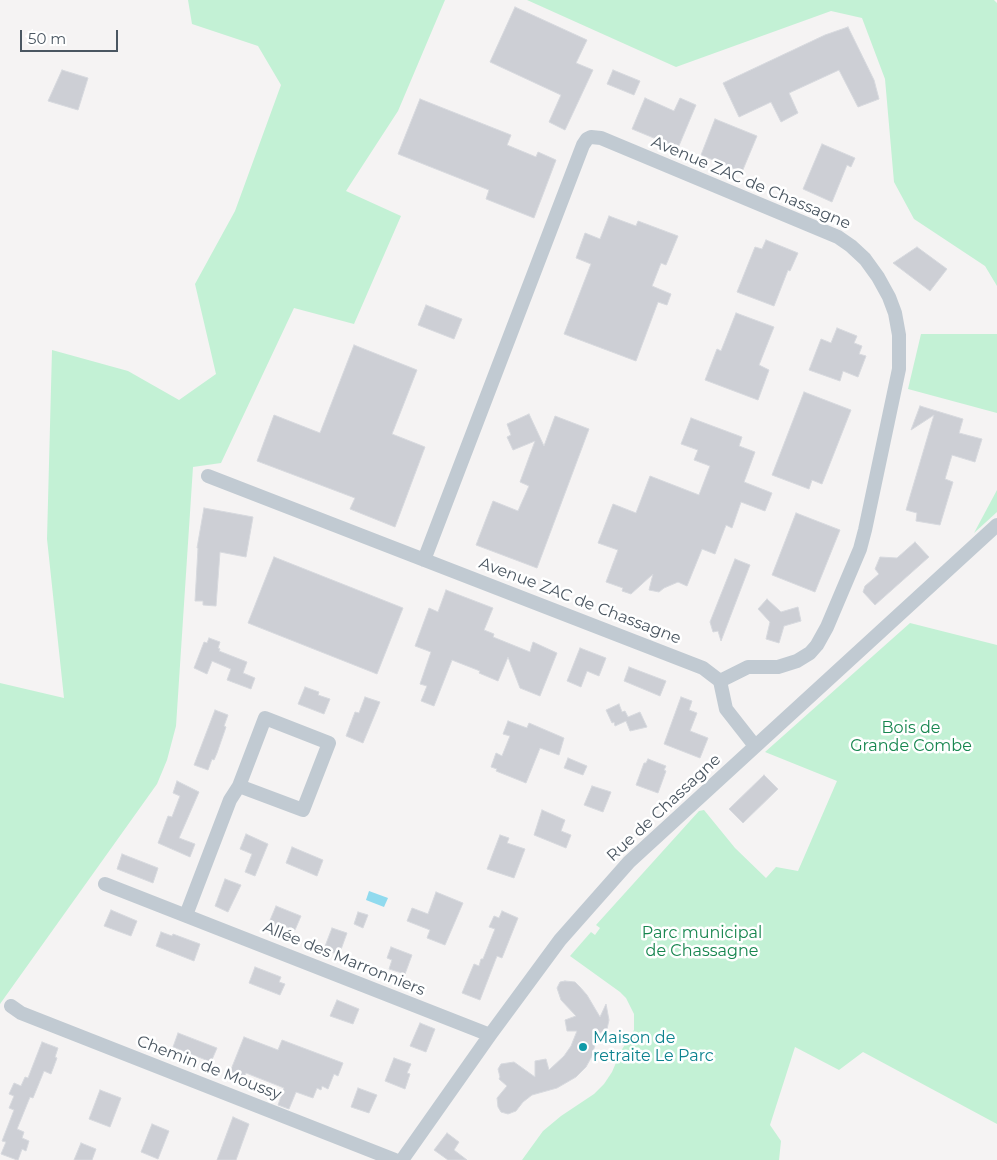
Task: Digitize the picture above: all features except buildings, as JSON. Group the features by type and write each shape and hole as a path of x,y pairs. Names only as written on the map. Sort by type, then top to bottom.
{"street":[{"name":"Avenue ZAC de Chassagne","path":"208,476 424,560 703,668 720,681 748,667 778,667 797,661 817,646 860,549 865,530 899,369 900,335 889,296 878,277 865,259 838,237 601,138 591,137 587,139 583,145 424,560"},
{"name":"Rue de Chassagne","path":"402,1160 560,940 629,862 997,524"},
{"path":"720,681 726,709 755,746"},
{"path":"186,915 230,800 238,786 265,718 329,743 303,810 238,786"},
{"name":"Allée des Marronniers","path":"105,884 490,1035"},
{"name":"Chemin de Moussy","path":"11,1006 30,1017 395,1160"}],"green space":[{"path":"188,0 445,0 398,111 346,191 401,216 354,324 294,308 221,463 193,467 176,726 167,760 157,784 0,1004 0,683 64,698 47,539 52,350 128,371 179,400 216,374 195,284 235,211 281,85 258,46 192,24"},
{"path":"527,0 994,0 997,3 997,286 985,266 914,219 894,182 885,79 862,18 831,11 676,67"},
{"path":"921,334 997,334 997,413 908,389"},
{"path":"997,490 997,512 974,533"},
{"path":"910,623 997,645 997,1124 863,1052 839,1070 795,1047 770,1125 781,1141 779,1160 522,1160 543,1131 561,1116 594,1094 604,1084 634,1030 634,1014 626,998 570,956 591,932 595,935 600,928 596,925 699,811 704,810 735,848 766,878 776,867 798,871 837,781 765,752"}],"water":[{"path":"369,891 388,898 384,907 366,900"}],"place":[{"name":"Maison de retraite Le Parc","path":"583,1047"}],"park label":[{"name":"Bois de Grande Combe","path":"911,737"},
{"name":"Parc municipal de Chassagne","path":"702,942"}]}
